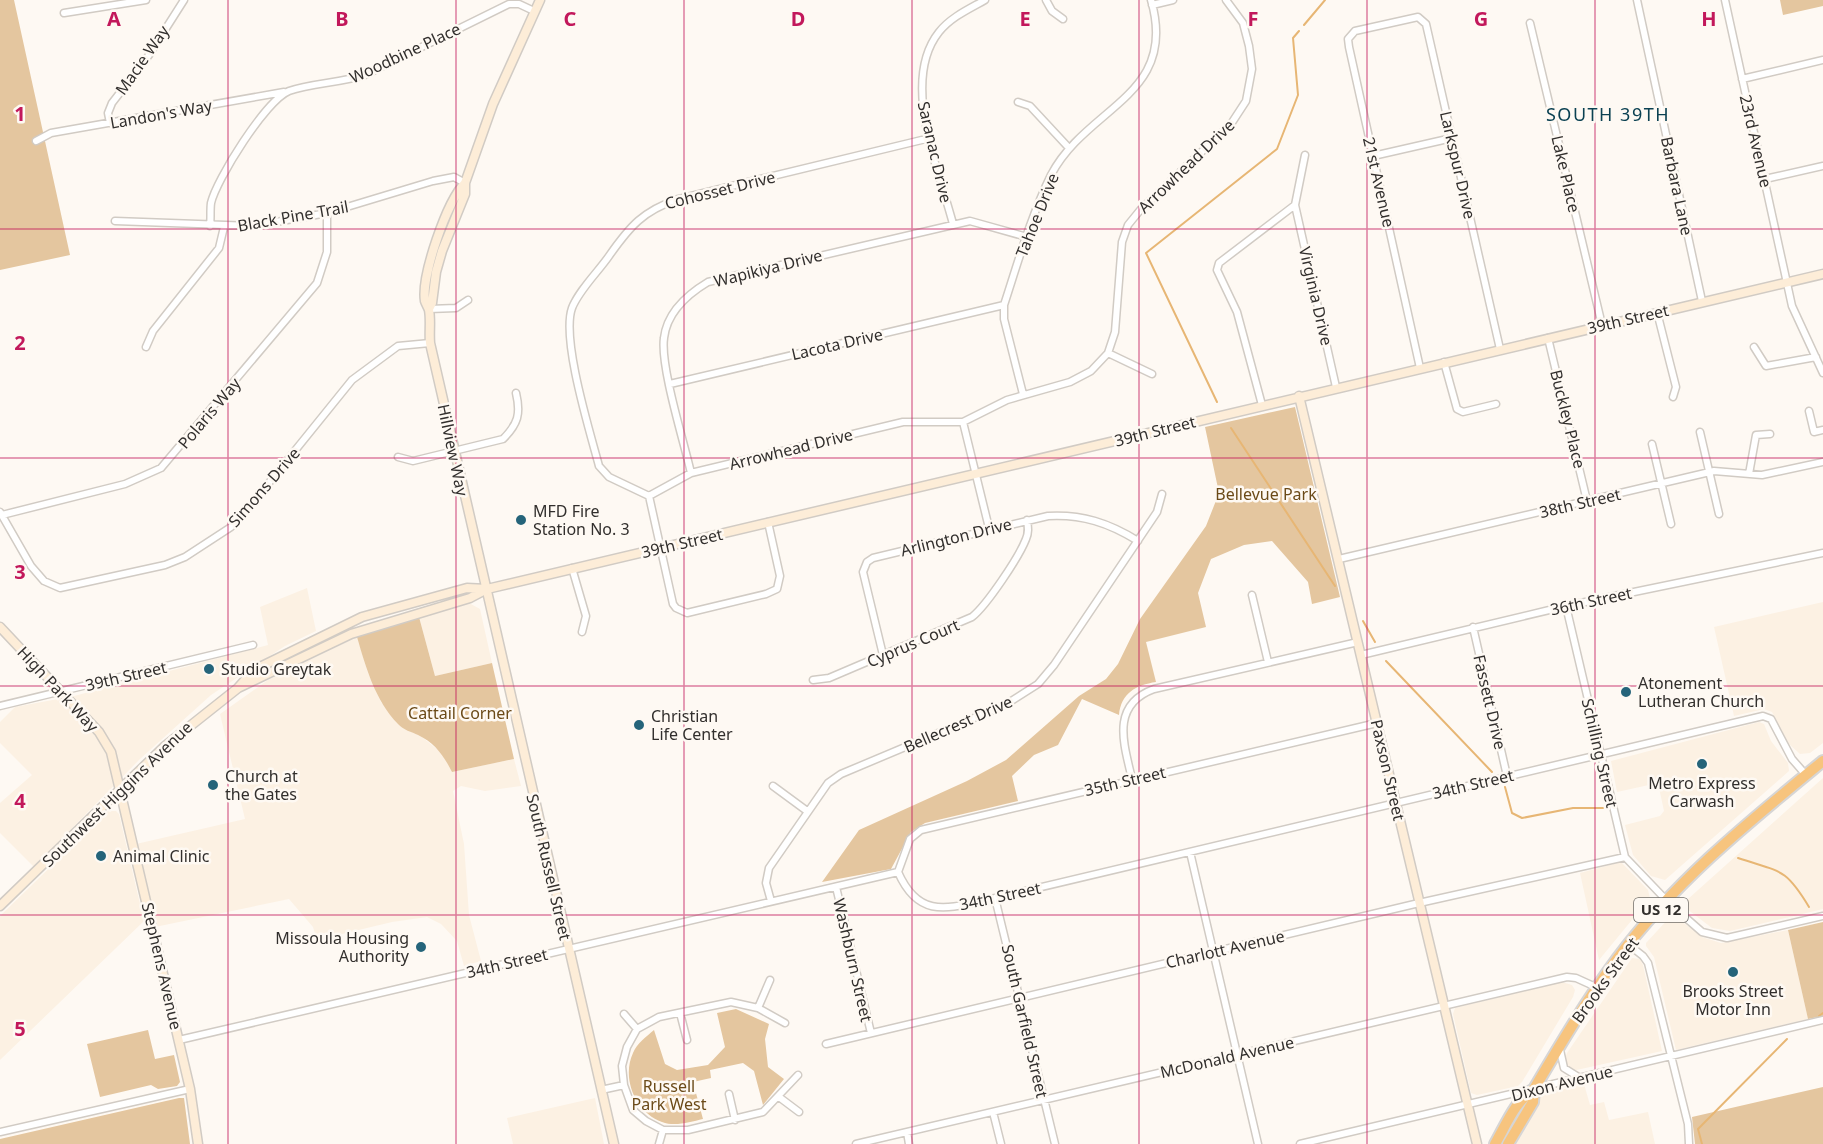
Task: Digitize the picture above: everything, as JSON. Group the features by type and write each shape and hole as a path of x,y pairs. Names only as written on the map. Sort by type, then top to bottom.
{"highway":[{"name":"Brooks Street","path":"1508,1144 1533,1102 1534,1089 1560,1045 1629,945 1719,849 1823,761"},
{"name":"Brooks Street","path":"1495,1144 1524,1095 1534,1089"}],"main road":[{"name":"Hillview Way","path":"487,590 430,342 429,309 425,302 439,232 459,190 465,183 493,104 540,0"},
{"name":"39th Street","path":"487,590 1823,273"},
{"name":"Paxson Street","path":"1299,396 1477,1144"},
{"name":"Southwest Higgins Avenue","path":"238,688 254,670 362,616 467,588 487,590"},
{"name":"Southwest Higgins Avenue","path":"0,906 175,736 238,688 285,664 371,626 470,598 487,590"},
{"name":"South Russell Street","path":"487,590 614,1144"},
{"name":"Southwest Higgins Avenue","path":"285,664 291,655 352,626 362,616"},
{"name":"High Park Way","path":"0,627 104,739 114,760 120,790"},
{"name":"Stephens Avenue","path":"120,790 190,1089 198,1144"}],"street":[{"path":"64,13 147,0"},
{"path":"174,0 182,2"},
{"name":"Saranac Drive","path":"953,224 930,138 921,86 925,60 940,31 954,17 985,0"},
{"path":"1046,0 1052,11 1063,19"},
{"path":"1152,3 1173,0"},
{"name":"Arrowhead Drive","path":"691,473 903,422 963,422 1023,394 1081,378 1091,371 1108,353 1116,326 1122,242 1128,225 1141,209 1231,124 1246,101 1252,69 1249,46 1240,17 1226,0"},
{"name":"Barbara Lane","path":"1637,0 1702,301"},
{"name":"23rd Avenue","path":"1725,0 1792,306 1823,373"},
{"name":"Macie Way","path":"110,123 108,113 112,103 149,55 182,2"},
{"name":"Tahoe Drive","path":"1023,394 1004,319 1004,305 1052,174 1070,148 1136,86 1155,57 1157,39 1152,3"},
{"name":"Woodbine Place","path":"288,92 344,82 365,75 509,4 519,4 534,11"},
{"name":"Larkspur Drive","path":"1387,23 1418,17 1423,19 1500,349"},
{"name":"21st Avenue","path":"1387,23 1355,31 1348,39 1420,368"},
{"name":"Lake Place","path":"1530,23 1602,325"},
{"path":"1742,79 1823,60"},
{"path":"210,226 211,203 221,179 274,102 288,92"},
{"name":"Landon's Way","path":"36,141 51,133 288,92"},
{"path":"1018,102 1030,106 1070,148"},
{"name":"Cohosset Drive","path":"649,496 609,477 599,466 570,340 569,323 572,307 641,216 657,206 678,198 930,138"},
{"path":"1373,156 1452,138"},
{"name":"Virginia Drive","path":"1305,155 1295,205 1336,387"},
{"path":"1765,179 1823,166"},
{"name":"Black Pine Trail","path":"115,221 224,227 253,226 327,213 454,177 465,183"},
{"path":"1262,405 1237,312 1217,270 1219,263 1295,205"},
{"name":"Polaris Way","path":"1,514 125,484 161,468 318,283 327,252 327,213"},
{"name":"Wapikiya Drive","path":"691,473 670,384 664,337 672,315 687,295 708,282 970,221 984,223 1027,237"},
{"path":"146,347 153,331 219,248 224,227"},
{"path":"429,309 456,308 468,300"},
{"name":"Lacota Drive","path":"670,384 1004,305"},
{"path":"1657,312 1676,387 1673,398"},
{"name":"Buckley Place","path":"1548,338 1587,501"},
{"name":"Simons Drive","path":"1,514 31,566 44,581 60,588 165,565 185,557 231,527 352,380 398,346 430,342"},
{"path":"1754,347 1766,366 1775,367 1816,357"},
{"path":"1108,353 1152,374"},
{"path":"1444,362 1457,409 1463,412 1496,404"},
{"path":"398,457 413,461 503,439 518,419 520,409 516,393"},
{"path":"1809,411 1814,432 1823,430"},
{"path":"963,422 989,528"},
{"path":"1700,432 1719,514"},
{"path":"1749,474 1756,435 1770,434"},
{"path":"1652,444 1671,524"},
{"name":"38th Street","path":"1339,559 1709,472 1762,475 1823,462"},
{"path":"691,473 649,496 673,604 676,608 687,613 766,594 777,589 780,576 768,522"},
{"name":"Bellecrest Drive","path":"771,901 766,883 769,868 823,788 834,778 1005,705 1038,684 1054,665 1156,512 1162,494"},
{"name":"Arlington Drive","path":"883,655 864,575 867,562 873,558 989,528 1059,515 1087,518 1118,528 1137,541"},
{"name":"Cyprus Court","path":"813,680 829,678 962,623 976,614 1023,546 1028,532 1027,520"},
{"name":"36th Street","path":"1361,655 1566,606 1823,553"},
{"path":"572,568 586,616 582,632"},
{"path":"1252,595 1268,662"},
{"name":"Schilling Street","path":"1566,606 1625,857"},
{"name":"Fassett Drive","path":"1473,627 1507,776"},
{"path":"1132,779 1122,728 1125,716 1140,696 1154,689 1358,642"},
{"name":"39th Street","path":"0,706 253,645"},
{"path":"0,713 8,704"},
{"name":"34th Street","path":"179,1040 898,872 906,889 918,902 932,908 995,898 1763,716 1771,719 1792,759 1806,775"},
{"name":"35th Street","path":"898,872 910,839 921,830 1377,723"},
{"path":"773,786 807,811"},
{"path":"1190,852 1258,1144"},
{"path":"1625,857 1668,902 1702,932 1727,938 1823,916"},
{"name":"Charlott Avenue","path":"826,1044 1419,903 1625,857"},
{"name":"Washburn Street","path":"836,887 871,1033"},
{"name":"South Garfield Street","path":"995,898 1054,1144"},
{"path":"1629,945 1648,963 1688,1124 1689,1144"},
{"name":"McDonald Avenue","path":"856,1144 1566,977 1576,978 1598,988"},
{"path":"758,1008 770,980"},
{"path":"785,1023 758,1008 731,1002 659,1017 637,1029 627,1047 622,1066 624,1085 633,1110 646,1121 663,1130 688,1130 763,1112 798,1075"},
{"path":"680,1013 687,1040"},
{"path":"624,1014 637,1029"},
{"name":"Dixon Avenue","path":"1300,1144 1823,1020"},
{"path":"1560,1045 1559,1053 1564,1068 1581,1078"},
{"path":"601,1090 624,1085"},
{"path":"0,1132 190,1089"},
{"path":"729,1094 735,1120"},
{"path":"779,1097 799,1113"},
{"path":"993,1112 1001,1144"},
{"path":"659,1144 663,1130"},
{"path":"907,1132 909,1144"}],"shaded area":[{"path":"307,588 316,631 285,646 211,695 140,759 34,867 0,833 0,803 32,775 0,743 0,722 15,707 74,696 268,645 260,607"},
{"path":"1823,602 1823,743 1810,753 1800,754 1789,744 1772,712 1764,709 1734,716 1714,627"},
{"path":"469,603 480,609 492,663 435,676 419,617"},
{"path":"357,637 368,673 381,702 400,726 422,737 443,754 452,772 514,759 521,786 485,791 461,786 453,791 464,844 469,915 481,961 464,966 457,941 441,924 427,917 392,922 317,940 313,927 289,899 155,927 136,844 245,819 220,714 268,680"},
{"path":"1759,722 1764,724 1771,741 1788,763 1789,771 1665,880 1651,876 1633,855 1625,825 1660,816 1664,811 1658,783 1617,792 1611,761"},
{"path":"1823,778 1823,909 1730,931 1712,928 1687,909 1688,899"},
{"path":"108,811 116,811 119,814 144,921 0,1060 0,916"},
{"path":"1621,862 1648,890 1650,898 1599,960 1580,873"},
{"path":"1670,917 1676,917 1702,937 1721,943 1788,930 1808,1019 1676,1050 1654,957 1646,946 1646,943"},
{"path":"1632,958 1640,959 1643,965 1662,1051 1572,1071 1564,1062 1567,1053"},
{"path":"1562,982 1572,985 1575,990 1573,997 1522,1082 1518,1086 1477,1095 1471,1093 1453,1014 1455,1008"},
{"path":"1584,1084 1590,1105 1604,1102 1609,1120 1648,1112 1655,1144 1511,1144 1541,1095"},
{"path":"595,1098 604,1144 513,1144 507,1118"}],"green space":[{"path":"0,0 14,0 70,255 0,270"},
{"path":"1780,0 1823,0 1823,6 1783,15"},
{"name":"Bellevue Park","path":"1295,407 1340,597 1312,604 1308,582 1272,541 1244,545 1211,559 1198,593 1206,627 1146,642 1156,682 1142,685 1131,691 1120,707 1119,715 1082,699 1058,745 1034,755 1012,776 1018,801 925,823 911,832 891,869 822,882 859,830 967,781 1006,760 1079,696 1106,679 1118,664 1140,619 1206,526 1219,493 1205,427"},
{"name":"Cattail Corner","path":"419,617 435,676 492,663 514,759 452,772 434,746 424,738 400,726 383,705 368,672 357,637"},
{"path":"1823,922 1823,1016 1808,1019 1788,930"},
{"name":"Russell Park West","path":"736,1009 769,1024 765,1039 768,1067 784,1079 763,1105 754,1071 743,1063 710,1070 711,1078 693,1082 703,1119 672,1124 653,1118 638,1103 630,1084 630,1063 639,1043 654,1030 665,1064 677,1070 708,1065 725,1047 717,1013"},
{"path":"148,1030 155,1059 174,1055 180,1082 177,1086 158,1089 151,1085 100,1097 87,1044"},
{"path":"1823,1087 1823,1144 1695,1144 1692,1117"},
{"path":"184,1098 190,1144 0,1144 0,1139"}],"waterway":[{"path":"1304,25 1325,0"},
{"path":"1217,402 1146,253 1277,149 1298,95 1293,38 1299,31"},
{"path":"1231,428 1335,586"},
{"path":"1363,621 1375,642"},
{"path":"1386,661 1492,772"},
{"path":"1505,787 1512,813 1522,818 1573,808 1603,808"},
{"path":"1738,858 1780,873 1794,884 1809,907"},
{"path":"1819,1016 1823,1013"},
{"path":"1702,1144 1698,1129 1787,1039"}],"place":[{"name":"MFD Fire Station No. 3","path":"521,520"},
{"name":"Studio Greytak","path":"209,669"},
{"name":"Atonement Lutheran Church","path":"1626,692"},
{"name":"Christian Life Center","path":"639,725"},
{"name":"Metro Express Carwash","path":"1702,764"},
{"name":"Church at the Gates","path":"213,785"},
{"name":"Animal Clinic","path":"101,856"},
{"name":"Missoula Housing Authority","path":"421,947"},
{"name":"Brooks Street Motor Inn","path":"1733,972"}],"district":[{"name":"SOUTH 39TH","path":"1608,115"}]}
